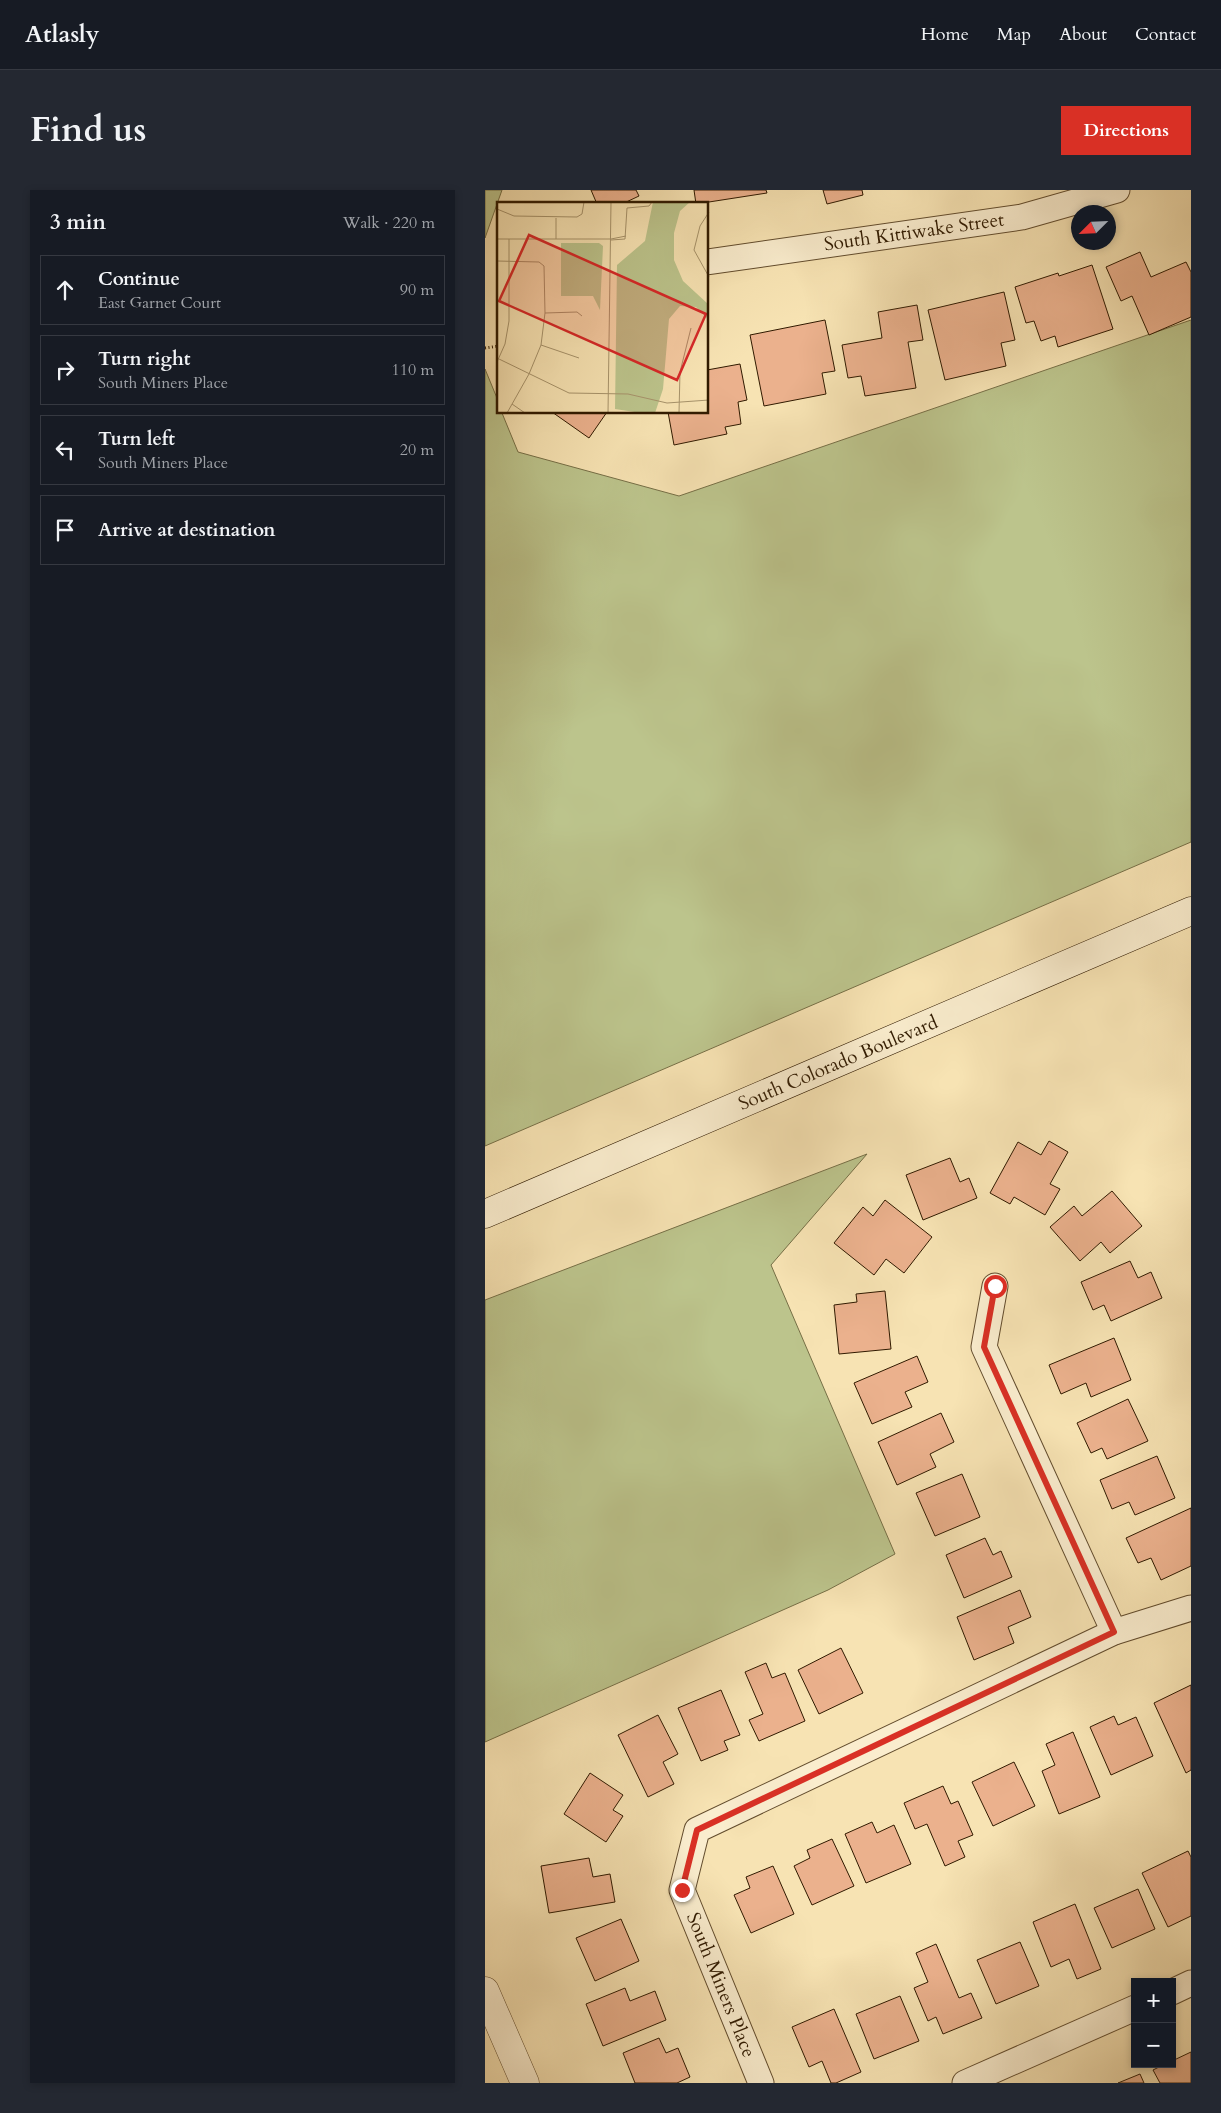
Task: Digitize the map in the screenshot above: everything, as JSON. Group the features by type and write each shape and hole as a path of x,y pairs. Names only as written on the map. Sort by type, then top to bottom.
{"main road":[{"name":"South Colorado Boulevard","path":"485,1214 1191,911"},
{"path":"485,1991 525,2083"}],"street":[{"name":"South Kittiwake Street","path":"709,262 1022,217 1117,190"},
{"path":"995,1286 984,1347 1114,1632"},
{"name":"South Miners Place","path":"761,2083 682,1890 697,1830 1114,1632 1191,1608"},
{"path":"1176,1990 1191,1983"},
{"path":"965,2083 1131,2010"}],"green space":[{"path":"485,190 502,190 497,202 485,238"},
{"path":"1191,320 1191,842 485,1146 485,369 497,398 497,414 502,414 518,452 679,496"},
{"path":"867,1154 771,1265 895,1554 828,1590 485,1742 485,1300"}],"building":[{"path":"591,190 636,190 639,196 626,202 596,202"},
{"path":"694,190 766,190 767,193 709,202 696,202"},
{"path":"823,190 862,190 863,195 827,204"},
{"path":"1140,252 1151,277 1186,262 1191,272 1191,317 1149,335 1132,296 1121,301 1106,267"},
{"path":"1092,265 1113,329 1058,347 1055,336 1041,341 1034,321 1026,323 1015,287 1058,273 1059,276"},
{"path":"1004,292 1015,340 1001,343 1006,366 945,380 928,310"},
{"path":"917,305 923,340 908,342 916,388 865,396 861,376 848,378 842,345 882,338 878,312"},
{"path":"825,320 835,371 822,373 826,394 764,406 750,335"},
{"path":"740,364 747,400 738,402 741,424 725,427 727,434 674,445 668,414 709,414 709,370"},
{"path":"555,414 606,414 589,438"},
{"path":"1049,1141 1068,1152 1050,1184 1060,1189 1045,1215 1014,1197 1010,1204 990,1193 1018,1142 1041,1155"},
{"path":"950,1158 960,1182 969,1178 977,1198 923,1220 906,1175"},
{"path":"1112,1191 1142,1226 1110,1253 1101,1242 1080,1261 1050,1227 1074,1206 1082,1216"},
{"path":"885,1200 932,1237 904,1273 886,1259 874,1275 834,1243 863,1207 873,1216"},
{"path":"1130,1261 1138,1278 1151,1272 1162,1298 1111,1321 1104,1305 1093,1310 1081,1282"},
{"path":"885,1291 891,1349 839,1354 834,1305 857,1302 856,1294"},
{"path":"1114,1338 1131,1380 1091,1397 1086,1383 1061,1394 1049,1365"},
{"path":"917,1356 928,1382 905,1392 912,1407 872,1424 854,1383"},
{"path":"1128,1399 1148,1441 1107,1459 1102,1448 1091,1453 1077,1423"},
{"path":"941,1413 954,1442 930,1454 936,1467 897,1485 878,1442"},
{"path":"1157,1456 1175,1498 1135,1515 1129,1502 1112,1509 1100,1480"},
{"path":"962,1474 980,1517 935,1536 916,1493"},
{"path":"1191,1508 1191,1566 1161,1580 1151,1558 1138,1563 1126,1538"},
{"path":"985,1538 993,1555 1001,1551 1012,1577 964,1598 946,1555"},
{"path":"1020,1590 1031,1617 1008,1627 1014,1643 974,1660 957,1617"},
{"path":"841,1648 863,1693 819,1714 798,1670"},
{"path":"766,1663 772,1678 785,1673 805,1721 759,1741 749,1720 763,1714 745,1672"},
{"path":"1191,1685 1191,1770 1186,1773 1154,1703"},
{"path":"721,1690 740,1735 724,1741 728,1750 701,1761 678,1708"},
{"path":"658,1715 678,1754 663,1762 674,1784 648,1797 618,1735"},
{"path":"1114,1716 1118,1725 1136,1717 1153,1756 1111,1775 1090,1727"},
{"path":"1073,1732 1100,1797 1059,1814 1042,1771 1055,1765 1046,1744"},
{"path":"1014,1762 1035,1806 993,1826 972,1782"},
{"path":"590,1773 623,1795 613,1810 623,1816 606,1842 564,1814"},
{"path":"943,1786 951,1804 958,1801 973,1835 958,1841 965,1857 945,1866 927,1824 915,1829 904,1803"},
{"path":"872,1822 877,1833 894,1825 911,1864 866,1883 845,1834"},
{"path":"832,1839 854,1886 812,1905 794,1866 810,1858 807,1850"},
{"path":"1188,1851 1191,1857 1191,1916 1168,1927 1142,1873"},
{"path":"589,1858 593,1877 610,1874 615,1902 549,1913 541,1866"},
{"path":"773,1866 794,1914 751,1933 734,1895 750,1888 746,1877"},
{"path":"1138,1889 1155,1929 1112,1948 1094,1908"},
{"path":"1075,1904 1101,1969 1077,1979 1069,1959 1051,1967 1033,1922"},
{"path":"621,1919 639,1961 595,1981 576,1938"},
{"path":"1020,1942 1039,1986 996,2004 977,1960"},
{"path":"936,1944 959,1998 971,1993 982,2018 943,2034 936,2017 928,2021 914,1988 928,1982 916,1953"},
{"path":"625,1988 630,2001 655,1991 666,2020 603,2046 586,2004"},
{"path":"900,1996 919,2041 874,2059 856,2014"},
{"path":"834,2009 861,2072 836,2083 831,2083 822,2061 809,2067 792,2027"},
{"path":"659,2038 666,2053 678,2048 690,2077 677,2083 635,2083 623,2053"},
{"path":"1191,2052 1191,2083 1160,2083 1153,2070 1157,2068 1176,2068 1176,2059"},
{"path":"1140,2074 1144,2083 1118,2083"}],"route":[{"path":"682,1890 697,1830 1114,1632 984,1347 995,1286"}]}
